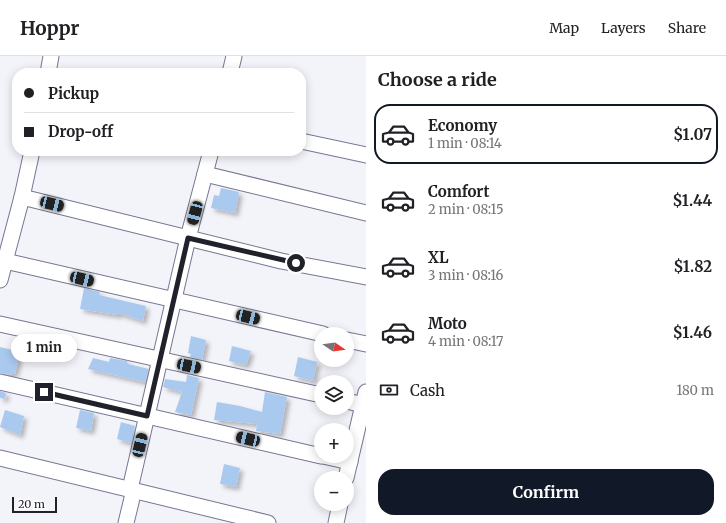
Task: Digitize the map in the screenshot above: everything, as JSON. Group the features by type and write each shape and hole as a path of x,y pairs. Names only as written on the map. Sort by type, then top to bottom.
{"street":[{"path":"49,68 51,56"},
{"path":"231,68 234,56"},
{"path":"306,141 366,155"},
{"path":"0,280 22,197 31,156"},
{"path":"126,523 147,416 188,238 210,156"},
{"path":"205,174 366,213"},
{"path":"22,197 281,261 366,277"},
{"path":"5,261 314,332"},
{"path":"0,324 314,393"},
{"path":"354,341 366,344"},
{"path":"0,382 314,454"},
{"path":"354,400 364,398 354,444"},
{"path":"0,458 268,523"},
{"path":"336,523 339,511"}],"building":[{"path":"221,188 239,192 235,213 211,208 214,195 219,196"},
{"path":"84,288 100,292 99,295 146,306 143,321 118,313 118,315 80,309"},
{"path":"191,336 206,340 202,360 190,357 191,354 188,353"},
{"path":"232,346 251,351 246,365 229,361"},
{"path":"0,347 20,352 15,374 11,373 10,375 0,373"},
{"path":"298,357 314,361 314,367 316,367 313,381 294,376"},
{"path":"93,358 109,362 110,358 127,361 128,364 149,369 145,382 88,369"},
{"path":"187,375 199,378 191,415 175,412 182,392 163,387 165,379 186,382"},
{"path":"0,391 6,393 5,399 0,398"},
{"path":"265,392 287,397 280,434 256,431 257,424 214,420 217,402 262,412"},
{"path":"5,410 24,416 20,435 0,427"},
{"path":"80,410 94,413 91,431 76,428"},
{"path":"121,422 135,426 132,443 117,439"},
{"path":"224,464 240,468 236,487 220,484"}],"route":[{"path":"44,392 147,416 188,238 281,261 296,263"}]}
